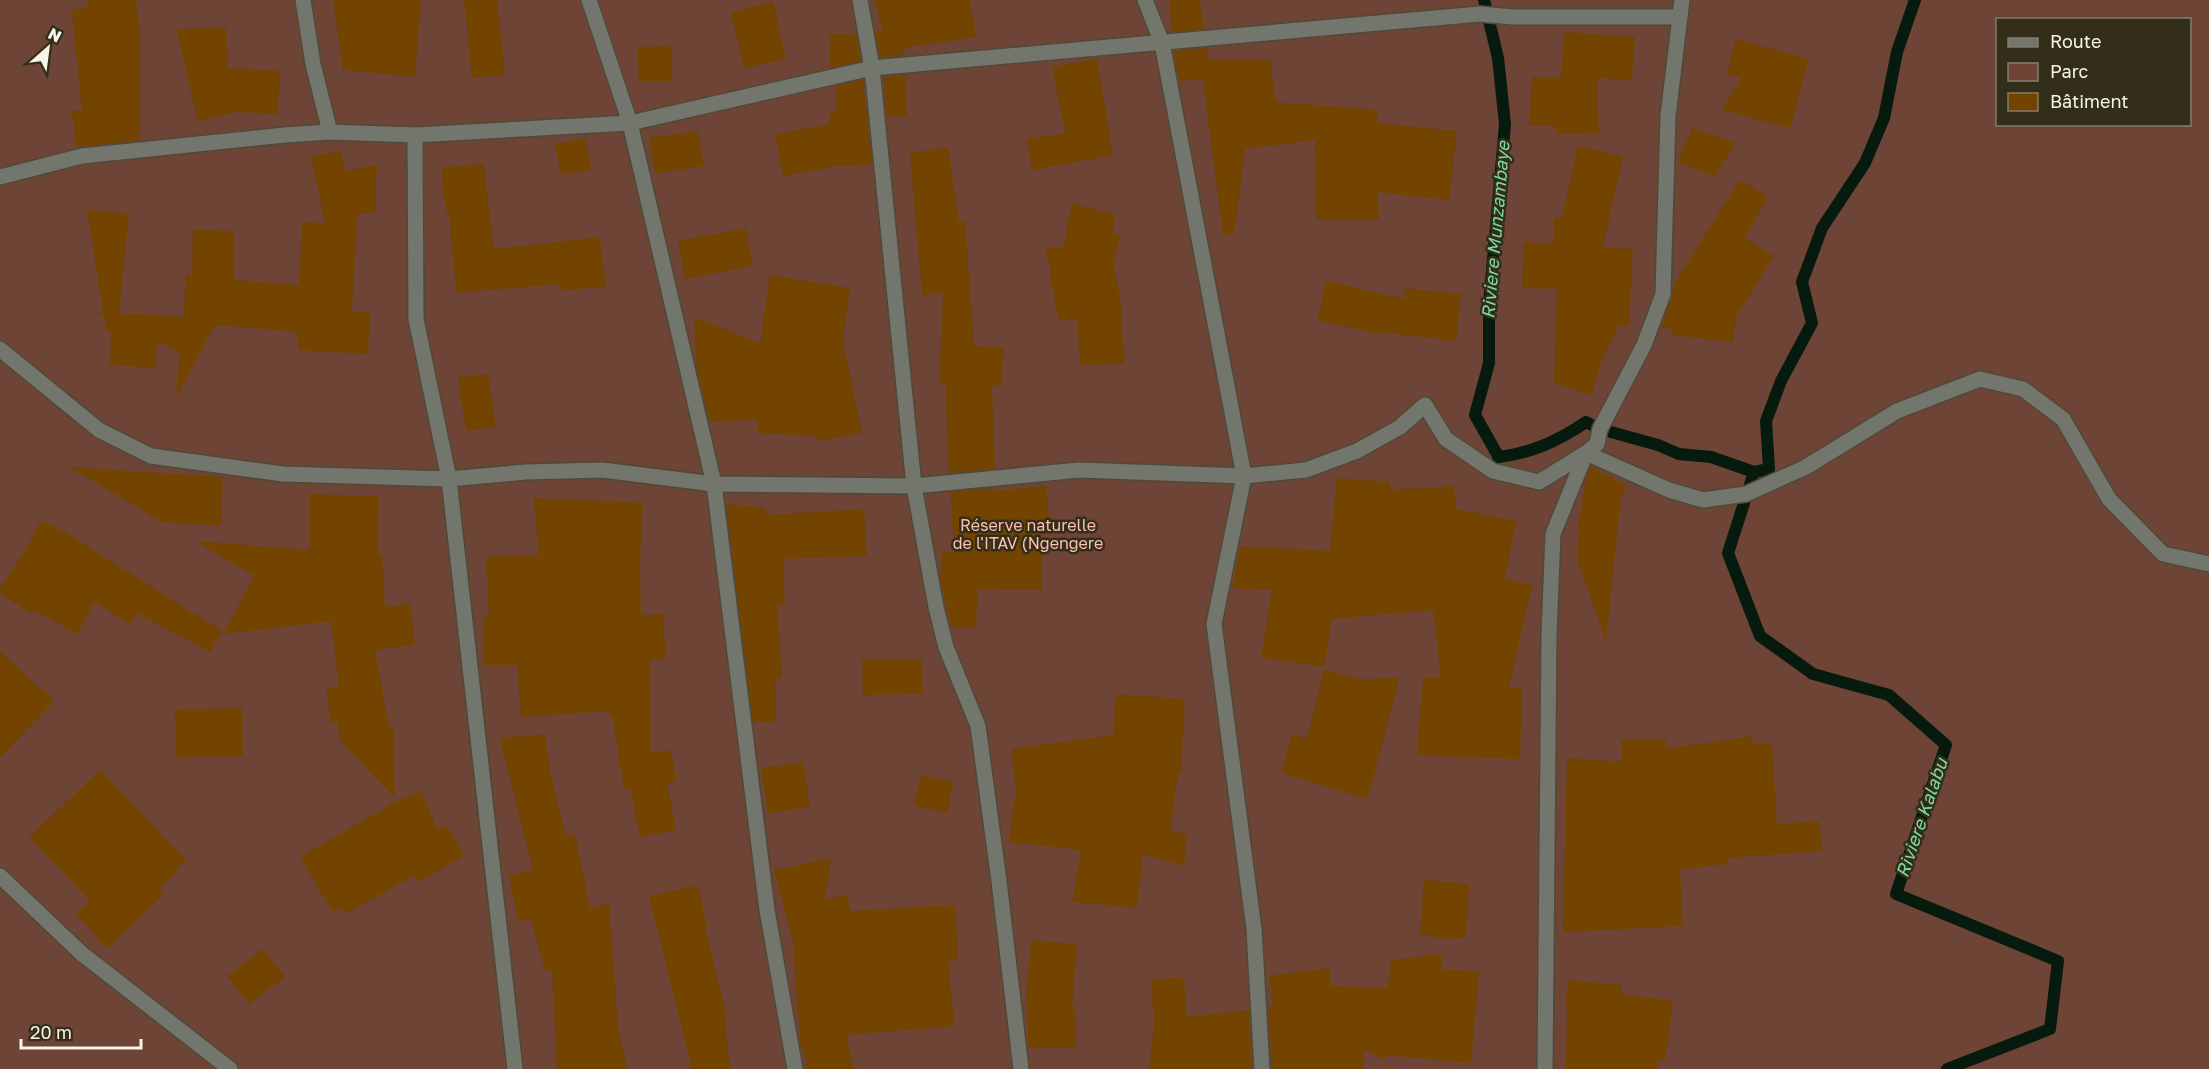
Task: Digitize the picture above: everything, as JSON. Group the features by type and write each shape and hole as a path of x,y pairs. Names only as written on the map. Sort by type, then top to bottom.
{"street":[{"path":"303,0 313,64 330,132"},
{"path":"589,0 630,123 714,484 767,910 795,1069"},
{"path":"860,0 872,69 914,486 936,607 946,647 978,726 1021,1069"},
{"path":"1145,0 1162,43 1244,476 1214,624 1254,929 1262,1069"},
{"path":"1545,1069 1549,634 1553,534 1600,429 1644,345 1663,294 1668,116 1682,0"},
{"path":"0,177 82,156 285,135 330,132 416,135 630,123 872,69 1480,14 1513,17 1680,17"},
{"path":"416,135 416,319 449,479 515,1069"},
{"path":"0,341 30,376"},
{"path":"0,349 30,376 99,430 151,456 283,474 449,479 526,472 602,470 714,484 914,486 1079,470 1244,476 1306,470 1357,451 1400,428 1425,405 1446,439 1493,471 1539,482 1592,448"},
{"path":"1592,448 1669,490 1703,500 1746,494 1806,466 1897,411 1980,380 2023,389 2063,419 2109,500 2163,555 2209,564"},
{"path":"0,876 81,953 230,1069"}],"green space":[{"name":"Réserve naturelle de l'ITAV (Ngengere","path":"0,0 2209,0 2209,1069 0,1069"}],"building":[{"path":"87,0 136,0 140,29 140,140 77,147 71,111 82,110 72,10 88,7"},
{"path":"333,0 421,0 415,77 343,70"},
{"path":"464,0 497,0 505,75 472,78"},
{"path":"875,0 970,0 976,37 903,48 904,55 880,57 875,31 883,30"},
{"path":"1169,0 1200,0 1204,29 1172,32"},
{"path":"773,2 786,59 744,68 731,12"},
{"path":"226,28 228,68 280,71 278,114 235,112 198,121 176,29"},
{"path":"1565,32 1635,37 1632,80 1597,78 1599,133 1556,134 1556,126 1529,126 1532,77 1561,77"},
{"path":"856,33 861,61 829,68 829,35"},
{"path":"1736,39 1809,59 1790,128 1722,110 1741,78 1727,74"},
{"path":"671,46 672,81 639,81 637,47"},
{"path":"1207,48 1208,60 1270,59 1276,102 1378,110 1377,123 1457,131 1449,200 1378,192 1379,219 1316,220 1315,140 1245,149 1234,235 1223,235 1203,79 1179,81 1174,51"},
{"path":"1097,59 1113,155 1032,170 1027,139 1065,133 1052,67"},
{"path":"905,75 907,116 887,116 883,77"},
{"path":"863,80 872,165 837,166 783,176 775,134 829,124 829,111 837,110 835,86"},
{"path":"1692,128 1735,143 1715,177 1678,162"},
{"path":"698,131 704,166 655,174 650,138"},
{"path":"586,139 591,169 561,175 555,144"},
{"path":"1578,146 1623,156 1603,247 1633,249 1629,326 1619,325 1604,354 1591,395 1554,383 1557,289 1522,288 1524,242 1553,244 1554,217 1562,218"},
{"path":"948,147 959,222 965,222 974,346 1004,348 1001,386 992,385 995,468 949,473 945,383 939,382 943,294 922,295 910,153"},
{"path":"341,151 345,171 377,165 375,212 357,215 352,311 370,312 368,354 298,350 298,332 215,325 176,398 180,353 157,341 156,368 110,365 111,331 106,331 104,315 98,312 103,312 87,209 129,214 119,313 183,317 186,275 192,276 193,230 234,231 233,280 299,285 302,222 325,223 311,156"},
{"path":"484,164 494,249 600,237 606,286 560,291 559,284 456,293 449,212 446,212 441,168"},
{"path":"1739,180 1768,196 1745,238 1774,256 1736,317 1733,342 1672,335 1673,329 1661,328 1672,297 1673,286"},
{"path":"1072,204 1115,214 1113,233 1120,235 1114,265 1121,303 1124,364 1080,365 1077,318 1058,321 1046,248 1063,247"},
{"path":"746,228 753,266 685,279 678,241"},
{"path":"770,275 850,288 843,340 862,433 818,441 816,436 757,433 758,419 710,422 697,370 694,317 760,343"},
{"path":"1326,281 1404,299 1405,288 1461,294 1456,341 1379,332 1379,334 1318,320"},
{"path":"488,374 496,427 466,431 458,378"},
{"path":"69,467 223,477 221,526 162,522"},
{"path":"1591,467 1627,485 1618,504 1620,505 1606,641 1577,560 1580,529 1578,528 1586,478"},
{"path":"1337,478 1390,482 1389,490 1454,486 1456,509 1516,521 1505,579 1532,585 1509,687 1522,688 1520,759 1417,755 1423,678 1441,678 1433,610 1332,619 1324,667 1261,658 1272,590 1232,588 1240,546 1330,551"},
{"path":"1046,486 1051,531 1042,532 1042,590 978,589 976,628 951,627 941,581 942,551 955,552 950,492 996,488 996,491"},
{"path":"310,494 379,496 377,554 382,554 385,607 410,604 415,645 375,650 389,727 393,727 395,798 339,740 338,722 331,723 326,689 339,687 331,621 223,634 254,576 195,541 309,550"},
{"path":"534,498 643,503 640,564 641,615 663,614 666,659 650,660 651,753 671,750 676,781 667,783 676,830 640,837 630,788 624,789 612,714 606,714 606,711 521,717 517,665 484,665 484,615 489,615 486,557 539,555"},
{"path":"726,504 766,508 765,515 864,509 867,556 783,559 785,605 777,605 782,678 775,678 776,721 753,722"},
{"path":"41,520 60,529 222,631 210,652 137,613 130,624 95,602 77,634 34,610 31,614 0,593 0,588 24,552"},
{"path":"0,651 54,701 0,758"},
{"path":"922,659 923,694 863,695 862,660"},
{"path":"1324,670 1360,679 1399,678 1368,799 1281,773 1292,734 1307,739"},
{"path":"1116,694 1185,699 1181,773 1178,773 1170,830 1187,835 1184,866 1143,854 1137,908 1072,902 1081,850 1009,842 1015,796 1017,796 1011,749 1113,735"},
{"path":"242,708 243,756 176,757 175,710"},
{"path":"545,734 549,765 565,835 575,834 590,908 609,904 618,1027 627,1069 557,1069 552,970 545,971 531,919 518,921 509,875 533,870 500,738"},
{"path":"1752,736 1752,744 1772,743 1777,824 1819,821 1822,851 1728,858 1728,864 1680,869 1683,926 1563,932 1567,758 1621,762 1621,739 1666,739 1666,749"},
{"path":"803,762 810,806 768,814 761,768"},
{"path":"100,770 186,860 160,889 164,895 107,948 76,914 90,901 29,837"},
{"path":"921,775 954,782 947,813 914,805"},
{"path":"421,791 438,830 447,825 464,856 417,882 413,876 346,914 342,907 333,913 300,857 397,801"},
{"path":"831,858 825,899 847,895 850,911 955,905 958,960 948,961 955,1026 847,1035 853,1069 807,1069 800,1041 793,942 774,870"},
{"path":"1424,880 1469,884 1466,938 1446,939 1420,934"},
{"path":"698,885 707,928 705,928 724,1005 730,1069 692,1069 649,896"},
{"path":"1031,940 1077,944 1072,1010 1076,1010 1076,1047 1028,1047 1028,999 1026,999"},
{"path":"263,949 285,977 249,1004 227,976"},
{"path":"1441,954 1441,969 1479,972 1471,1063 1386,1055 1384,1060 1364,1050 1364,1069 1272,1069 1268,1007 1273,1007 1269,976 1329,968 1331,986 1388,988 1391,960"},
{"path":"1184,977 1187,1017 1249,1010 1252,1069 1149,1069 1154,1024 1151,980"},
{"path":"1568,980 1622,985 1621,994 1673,1001 1665,1061 1657,1060 1658,1069 1566,1069 1567,1012 1565,1012"}],"waterway":[{"name":"Riviere Munzambaye","path":"1484,0 1498,58 1505,124 1489,304 1489,363 1475,415 1498,457 1522,453 1544,445 1586,422 1600,429 1658,445 1679,454 1711,457 1754,472"},
{"path":"1754,472 1769,469 1766,421 1781,381 1812,323 1802,282 1822,228 1865,163 1884,118 1897,52 1915,0"},
{"name":"Riviere Kalabu","path":"1754,472 1728,553 1760,636 1813,674 1889,695 1946,745 1896,894 2058,961 2050,1029 1947,1069"}]}
